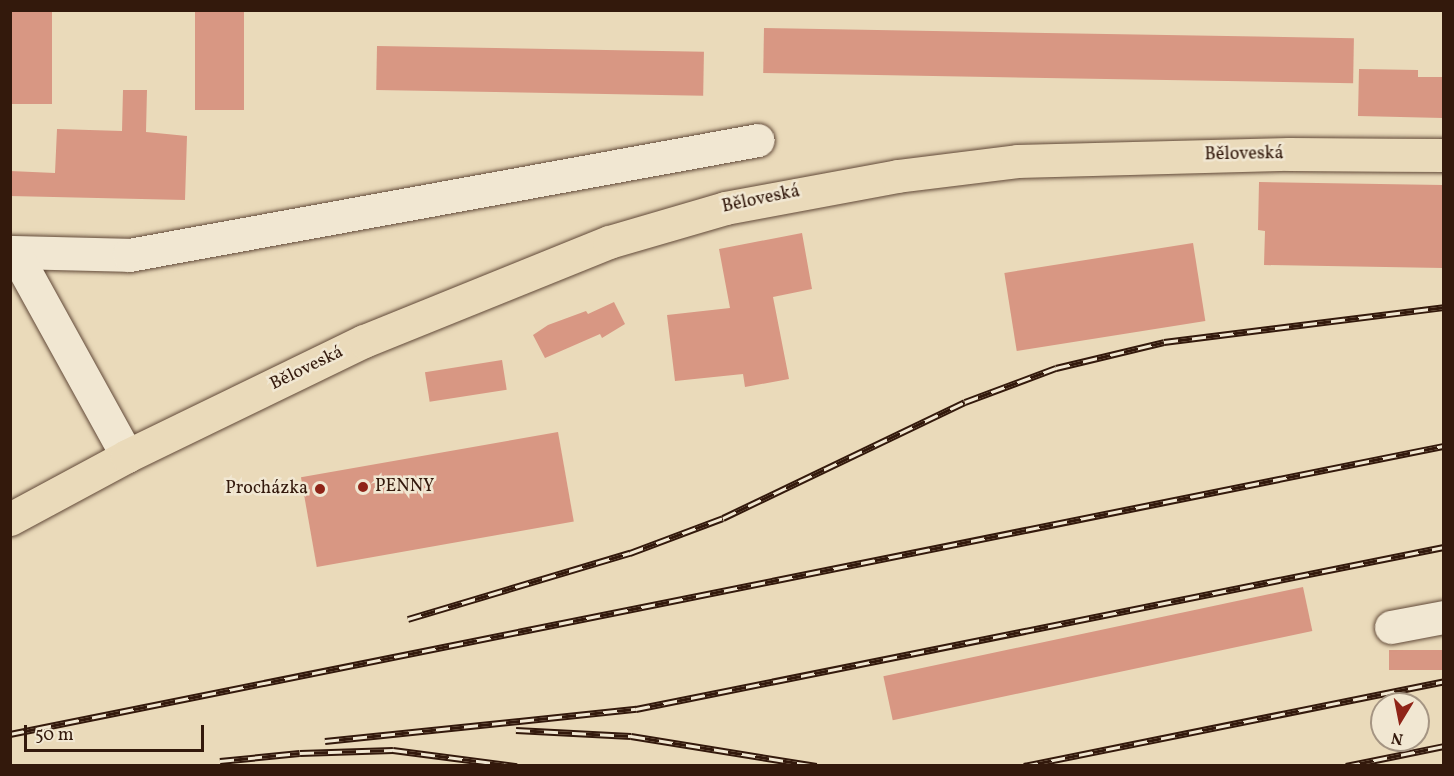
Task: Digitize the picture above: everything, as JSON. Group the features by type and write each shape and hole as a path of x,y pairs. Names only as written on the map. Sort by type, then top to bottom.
{"main road":[{"name":"Běloveská","path":"10,519 127,456 364,341 509,280 609,242 725,208 897,176 1017,161 1289,154 1443,155"}],"street":[{"path":"13,253 129,255 758,140"},
{"path":"13,253 127,456"},
{"path":"1391,627 1443,617"}],"building":[{"path":"10,10 52,10 52,104 10,104"},
{"path":"195,10 244,10 244,110 195,110"},
{"path":"764,28 1354,38 1353,83 763,73"},
{"path":"377,46 704,52 703,96 376,90"},
{"path":"1359,69 1418,70 1418,77 1443,77 1443,118 1358,116"},
{"path":"123,90 147,90 146,132 187,136 185,200 10,196 10,171 55,173 57,129 122,131"},
{"path":"1259,182 1443,185 1443,268 1264,265 1265,231 1258,230"},
{"path":"802,233 812,289 773,297 789,379 745,387 743,374 675,381 667,315 730,308 719,249"},
{"path":"1193,243 1205,321 1017,351 1004,273"},
{"path":"614,302 625,324 602,338 600,334 545,358 533,335 548,325 586,311 588,314"},
{"path":"502,360 507,390 430,402 425,372"},
{"path":"558,432 574,522 317,567 301,477"},
{"path":"1303,587 1312,631 893,720 883,676"},
{"path":"1389,650 1443,650 1443,670 1389,670"}],"railway":[{"path":"408,619 630,553 723,518 965,402 1056,368 1164,342 1444,307"},
{"path":"10,734 1444,446"},
{"path":"325,741 636,709 1444,547"},
{"path":"1024,766 1444,681"},
{"path":"516,730 631,736 817,766"},
{"path":"1346,766 1444,746"},
{"path":"220,761 300,753 393,750 517,766"}],"place":[{"name":"PENNY","path":"363,487"},
{"name":"Procházka","path":"320,489"}]}
